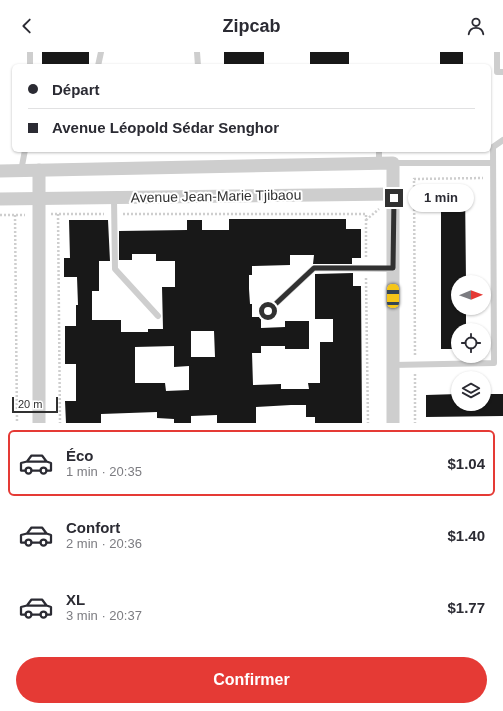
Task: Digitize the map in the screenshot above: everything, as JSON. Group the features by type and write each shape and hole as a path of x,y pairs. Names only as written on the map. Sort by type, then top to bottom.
{"street":[{"name":"Avenue Jean-Marie Tjibaou","path":"0,171 393,163"},
{"path":"393,163 393,423"},
{"path":"39,170 39,423"},
{"name":"Avenue Jean-Marie Tjibaou","path":"0,199 393,194"}],"lane":[{"path":"30,52 30,64"},
{"path":"98,64 101,52"},
{"path":"197,52 198,64"},
{"path":"497,52 497,72 503,72"},
{"path":"393,365 494,363 492,163 493,147 503,140"},
{"path":"21,171 25,152"},
{"path":"379,152 380,163"},
{"path":"393,163 492,163"},
{"path":"114,198 115,269 158,316"},
{"path":"268,311 314,268 393,268"}],"path":[{"path":"415,423 414,179 483,178"},
{"path":"366,220 381,208"},
{"path":"0,215 27,214"},
{"path":"46,214 366,214 368,423"},
{"path":"58,214 60,423"},
{"path":"15,215 17,423"}],"building":[{"path":"42,52 89,52 89,64 42,64"},
{"path":"224,52 264,52 264,64 224,64"},
{"path":"310,52 349,52 349,64 310,64"},
{"path":"440,52 463,52 463,64 440,64"},
{"path":"465,187 466,275 451,275 451,315 466,315 466,323 451,323 451,349 441,349 441,188"},
{"path":"229,219 346,219 346,229 361,229 361,258 352,258 352,264 313,264 314,255 290,255 290,265 252,266 252,275 249,275 249,289 250,304 252,304 252,317 261,317 261,328 285,327 285,321 309,321 309,349 285,349 285,346 261,346 261,353 252,353 253,385 281,384 281,389 309,389 308,383 320,383 320,342 333,342 333,319 315,319 315,274 353,273 353,286 361,286 362,423 315,423 315,417 306,417 306,405 291,405 256,407 256,423 217,423 217,415 191,416 191,423 174,423 174,419 157,418 157,412 101,414 101,423 66,423 65,401 76,401 76,364 65,364 65,326 76,326 76,305 78,305 77,277 64,277 64,258 70,258 69,220 108,220 110,261 99,261 99,291 92,291 92,320 121,320 121,332 148,332 148,329 163,329 162,287 175,287 175,261 156,261 156,254 132,254 132,260 119,260 119,231 187,230 187,220 202,220 202,230 229,230","holes":["191,331 214,331 215,357 191,357","174,346 174,367 189,366 189,390 166,391 165,383 135,383 135,347"]},
{"path":"451,394 451,411 491,411 491,394 503,394 503,416 426,417 426,395"}],"route":[{"path":"268,311 314,268 393,268 394,198"}]}
